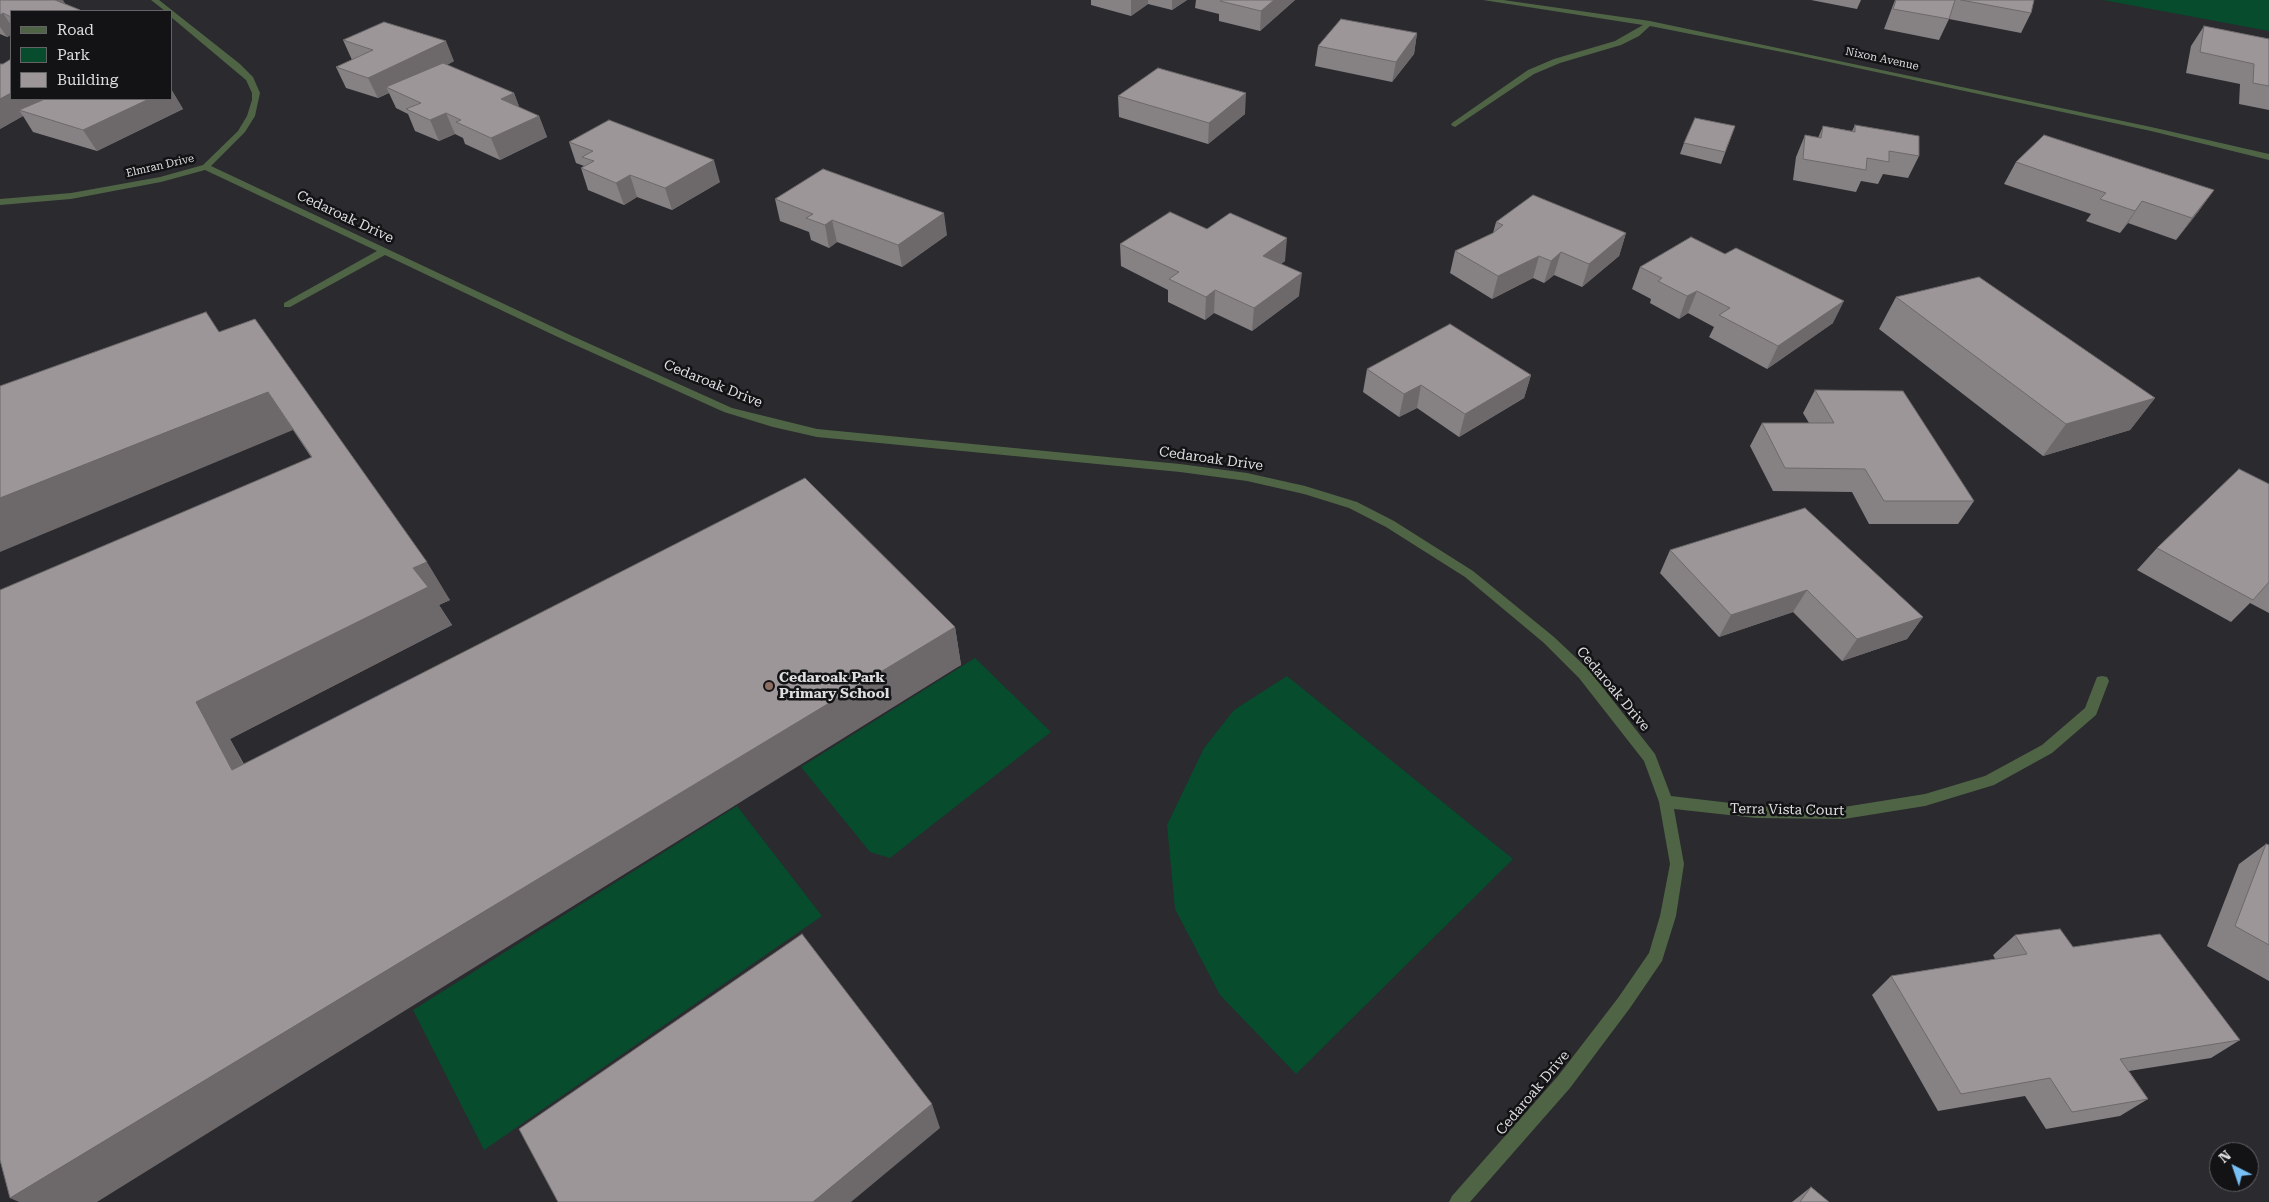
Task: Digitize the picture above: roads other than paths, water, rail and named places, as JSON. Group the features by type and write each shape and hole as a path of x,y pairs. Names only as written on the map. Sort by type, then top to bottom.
{"street":[{"name":"Elmran Drive","path":"155,0 168,10"},
{"name":"Nixon Avenue","path":"1487,0 1650,23 2006,97 2151,129 2269,158"},
{"name":"Elmran Drive","path":"0,202 98,191 206,167 247,124 254,108 256,93 250,79 238,66 172,14"},
{"path":"1455,125 1531,72 1557,61 1618,44 1636,34 1650,23"},
{"name":"Cedaroak Drive","path":"206,167 383,252 728,410 773,423 834,434 1180,468 1247,477 1305,490 1354,505 1390,524 1469,574 1550,640 1584,674 1650,758 1666,802 1677,864 1676,872 1668,916 1656,956 1624,1004 1564,1082 1458,1202"},
{"path":"287,305 383,252"},
{"name":"Terra Vista Court","path":"1666,802 1756,812 1844,813 1925,800 1989,781 2047,750 2091,711 2102,681"}],"place":[{"name":"Cedaroak Park Primary School","path":"769,686"}]}
